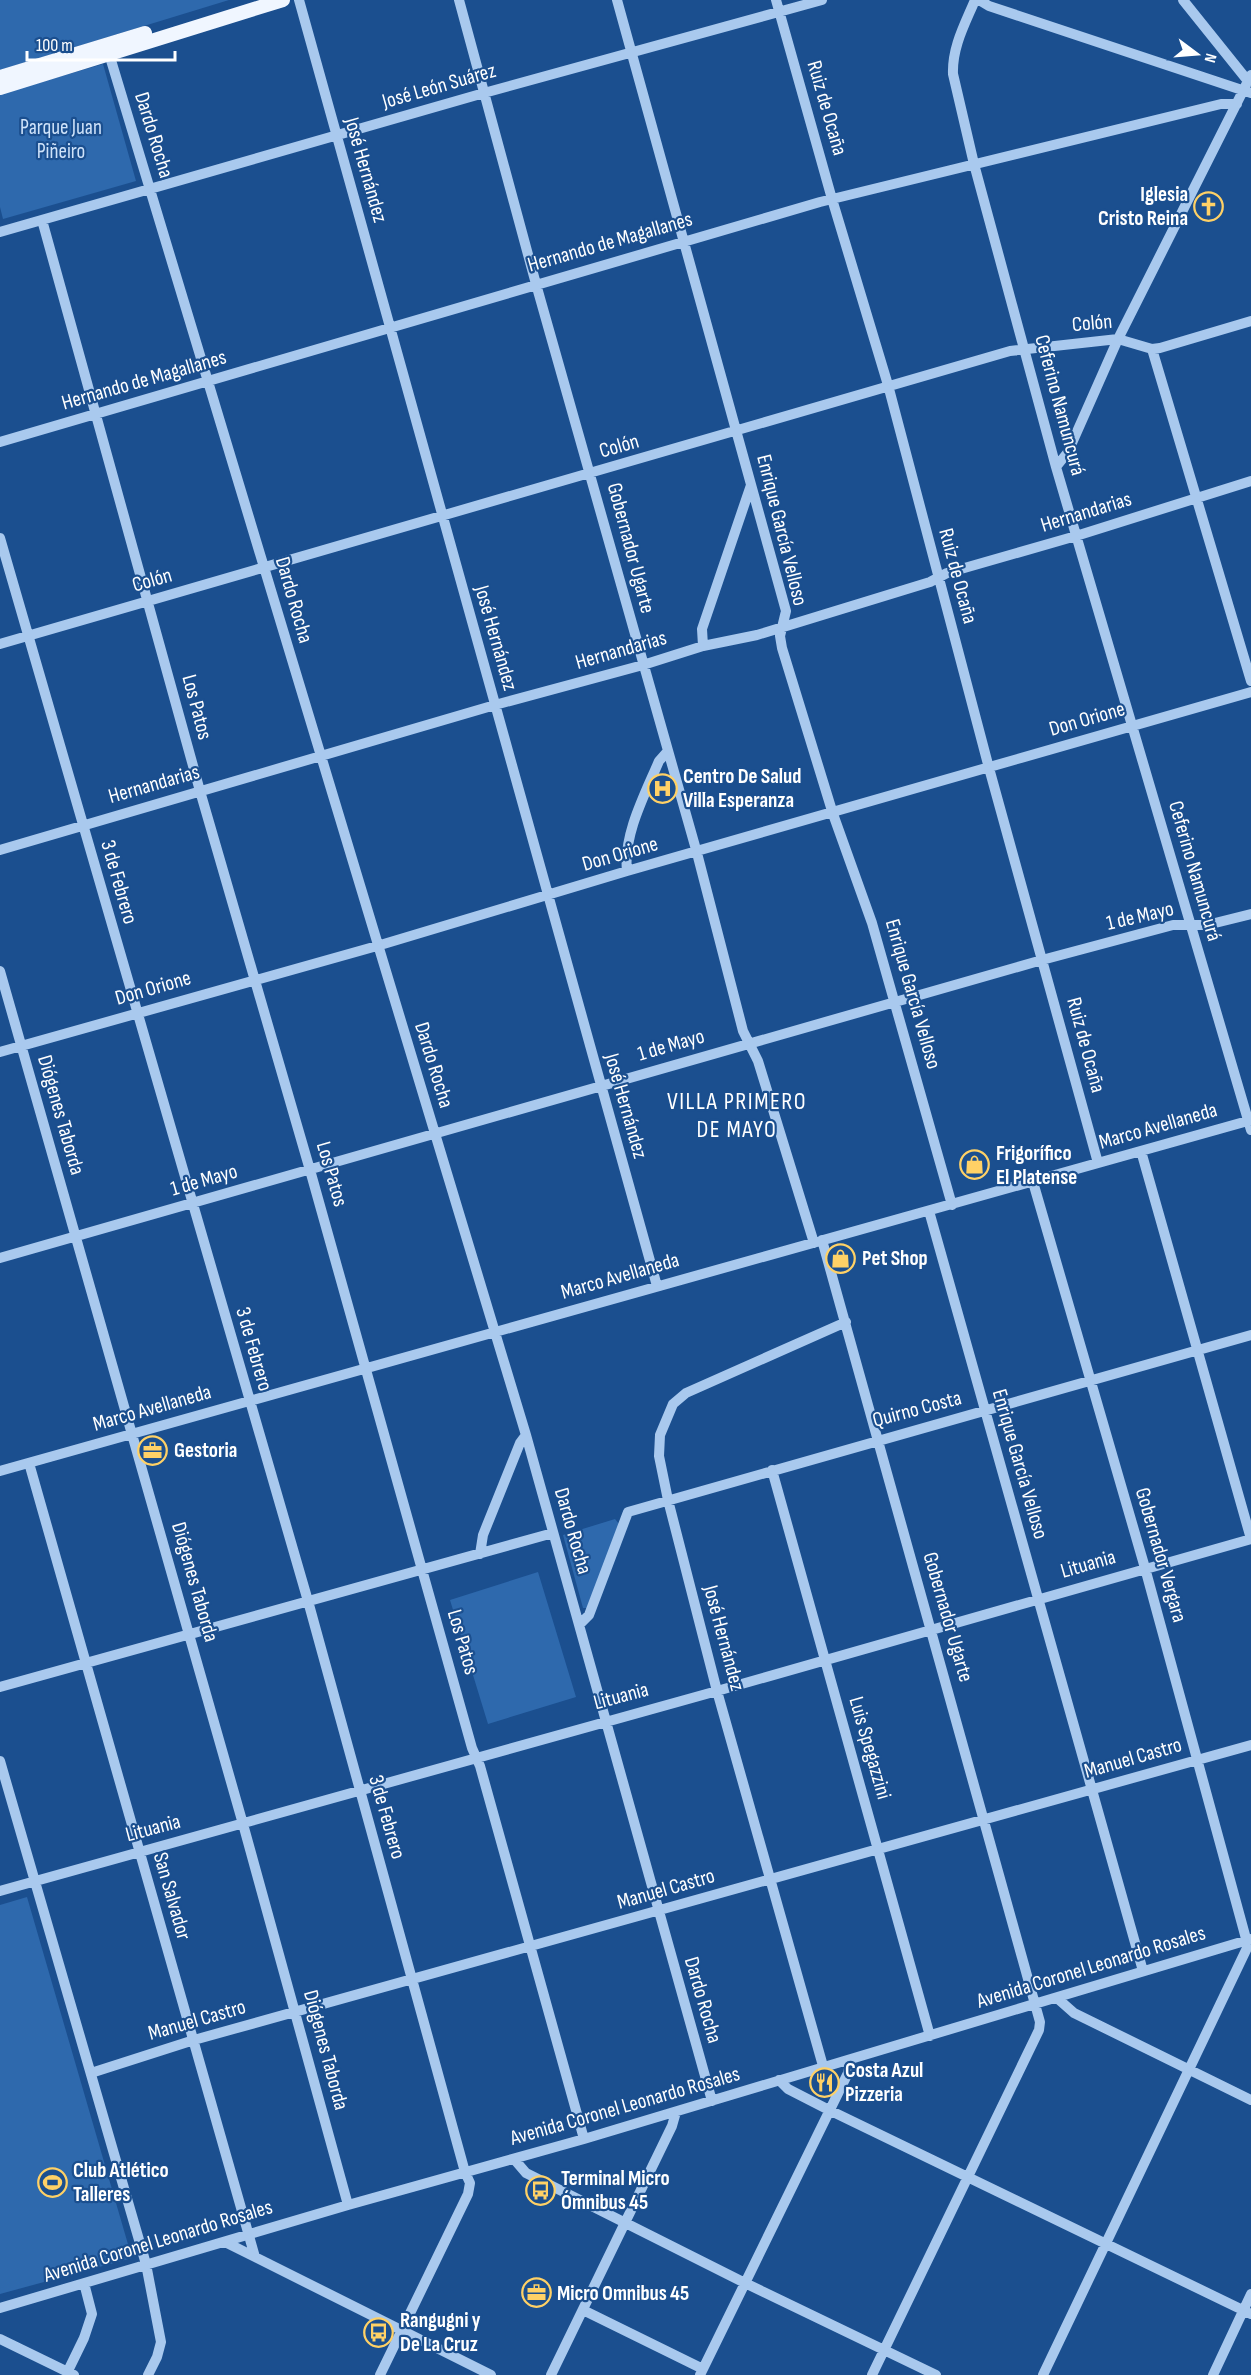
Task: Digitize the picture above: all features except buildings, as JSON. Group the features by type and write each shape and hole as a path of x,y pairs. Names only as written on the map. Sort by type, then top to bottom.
{"main road":[{"path":"0,88 253,0"},
{"path":"0,77 283,0"}],"street":[{"name":"José Hernández","path":"299,0 657,1286"},
{"name":"Gobernador Ugarte","path":"459,0 536,284 697,853 748,1044 758,1060 846,1322 1037,2004 1039,2030 872,2375"},
{"name":"Enrique García Velloso","path":"617,0 786,611 780,636 782,648 833,814 872,923 952,1205"},
{"name":"Ruiz de Ocaña","path":"776,0 888,386 989,768 1098,1163"},
{"name":"José León Suárez","path":"0,232 484,93 822,0"},
{"path":"977,0 989,6 1248,85"},
{"name":"Ceferino Namuncurá","path":"977,0 958,42 953,62 953,74 974,164 1056,467 1250,1124"},
{"path":"1183,0 1248,85"},
{"name":"Dardo Rocha","path":"107,49 436,1135 554,1533 712,2101"},
{"path":"1056,467 1068,452 1118,339 1248,85"},
{"name":"Hernando de Magallanes","path":"0,442 832,199 1221,104 1237,104"},
{"name":"Los Patos","path":"42,220 200,790 584,2139"},
{"path":"1251,321 1152,349 1251,681"},
{"name":"Colón","path":"0,644 1025,348 1118,339 1152,349"},
{"name":"Hernandarias","path":"0,850 495,705 643,665 703,646 757,635 930,582 947,573 1076,536 1251,481"},
{"path":"703,646 702,628 751,485"},
{"name":"3 de Febrero","path":"0,538 308,1601 465,2172 470,2183 468,2194 380,2375"},
{"name":"Don Orione","path":"0,1052 377,946 627,871 833,814 1251,692"},
{"path":"627,871 625,857 633,827 659,761 667,752"},
{"name":"1 de Mayo","path":"0,1258 1042,960 1173,925 1208,925 1251,914"},
{"name":"Diógenes Taborda","path":"0,971 243,1824 348,2205"},
{"name":"Marco Avellaneda","path":"0,1471 1141,1151 1250,1124"},
{"path":"1141,1151 1251,1539"},
{"name":"Gobernador Vergara","path":"1033,1182 1092,1380 1249,1939"},
{"name":"Enrique García Velloso","path":"929,1211 1143,1971"},
{"name":"José Hernández","path":"823,2066 717,1691 668,1500 659,1443 663,1427 677,1399 846,1322"},
{"name":"Quirno Costa","path":"580,1624 589,1616 628,1512 1251,1335"},
{"path":"480,1554 483,1535 525,1435"},
{"name":"San Salvador","path":"29,1463 255,2257"},
{"name":"Luis Spegazzini","path":"772,1470 930,2036"},
{"path":"0,1687 554,1533"},
{"name":"Lituania","path":"0,1891 1251,1539"},
{"name":"Manuel Castro","path":"91,2073 194,2040 413,1981 1251,1745"},
{"path":"0,1761 146,2265 161,2342 148,2375"},
{"path":"1043,2375 1247,1953 1249,1939"},
{"name":"Avenida Coronel Leonardo Rosales","path":"3,2309 348,2205 676,2112 1249,1939"},
{"path":"1057,1998 1074,2013 1251,2100"},
{"path":"583,2310 702,2372 848,2073 851,2059"},
{"path":"779,2080 788,2089 829,2110 1247,2312"},
{"path":"551,2375 672,2126 676,2112"},
{"path":"514,2159 526,2173 745,2283 936,2375"},
{"path":"225,2242 491,2375"},
{"path":"0,2339 69,2374 92,2314 84,2283"},
{"path":"1213,2375 1247,2312 1251,2294"}],"green space":[{"path":"0,0 229,0 0,70"},
{"name":"Parque Juan Piñeiro","path":"103,64 136,181 3,219 0,207 0,94"},
{"path":"615,1519 619,1524 587,1608 583,1608 563,1535"},
{"path":"538,1572 576,1697 488,1724 450,1600"},
{"name":"Club Atlético Talleres","path":"27,1897 132,2258 0,2294 0,1905"}],"place":[{"name":"Iglesia Cristo Reina","path":"1209,206"},
{"name":"Centro De Salud Villa Esperanza","path":"662,788"},
{"name":"Frigorífico El Platense","path":"975,1165"},
{"name":"Pet Shop","path":"841,1258"},
{"name":"Gestoria","path":"153,1450"},
{"name":"Costa Azul Pizzeria","path":"824,2082"},
{"name":"Club Atlético Talleres","path":"52,2182"},
{"name":"Terminal Micro Ómnibus 45","path":"540,2190"},
{"name":"Micro Omnibus 45","path":"536,2293"},
{"name":"Rangugni y De La Cruz","path":"379,2332"}],"district":[{"name":"VILLA PRIMERO DE MAYO","path":"737,1115"}]}
